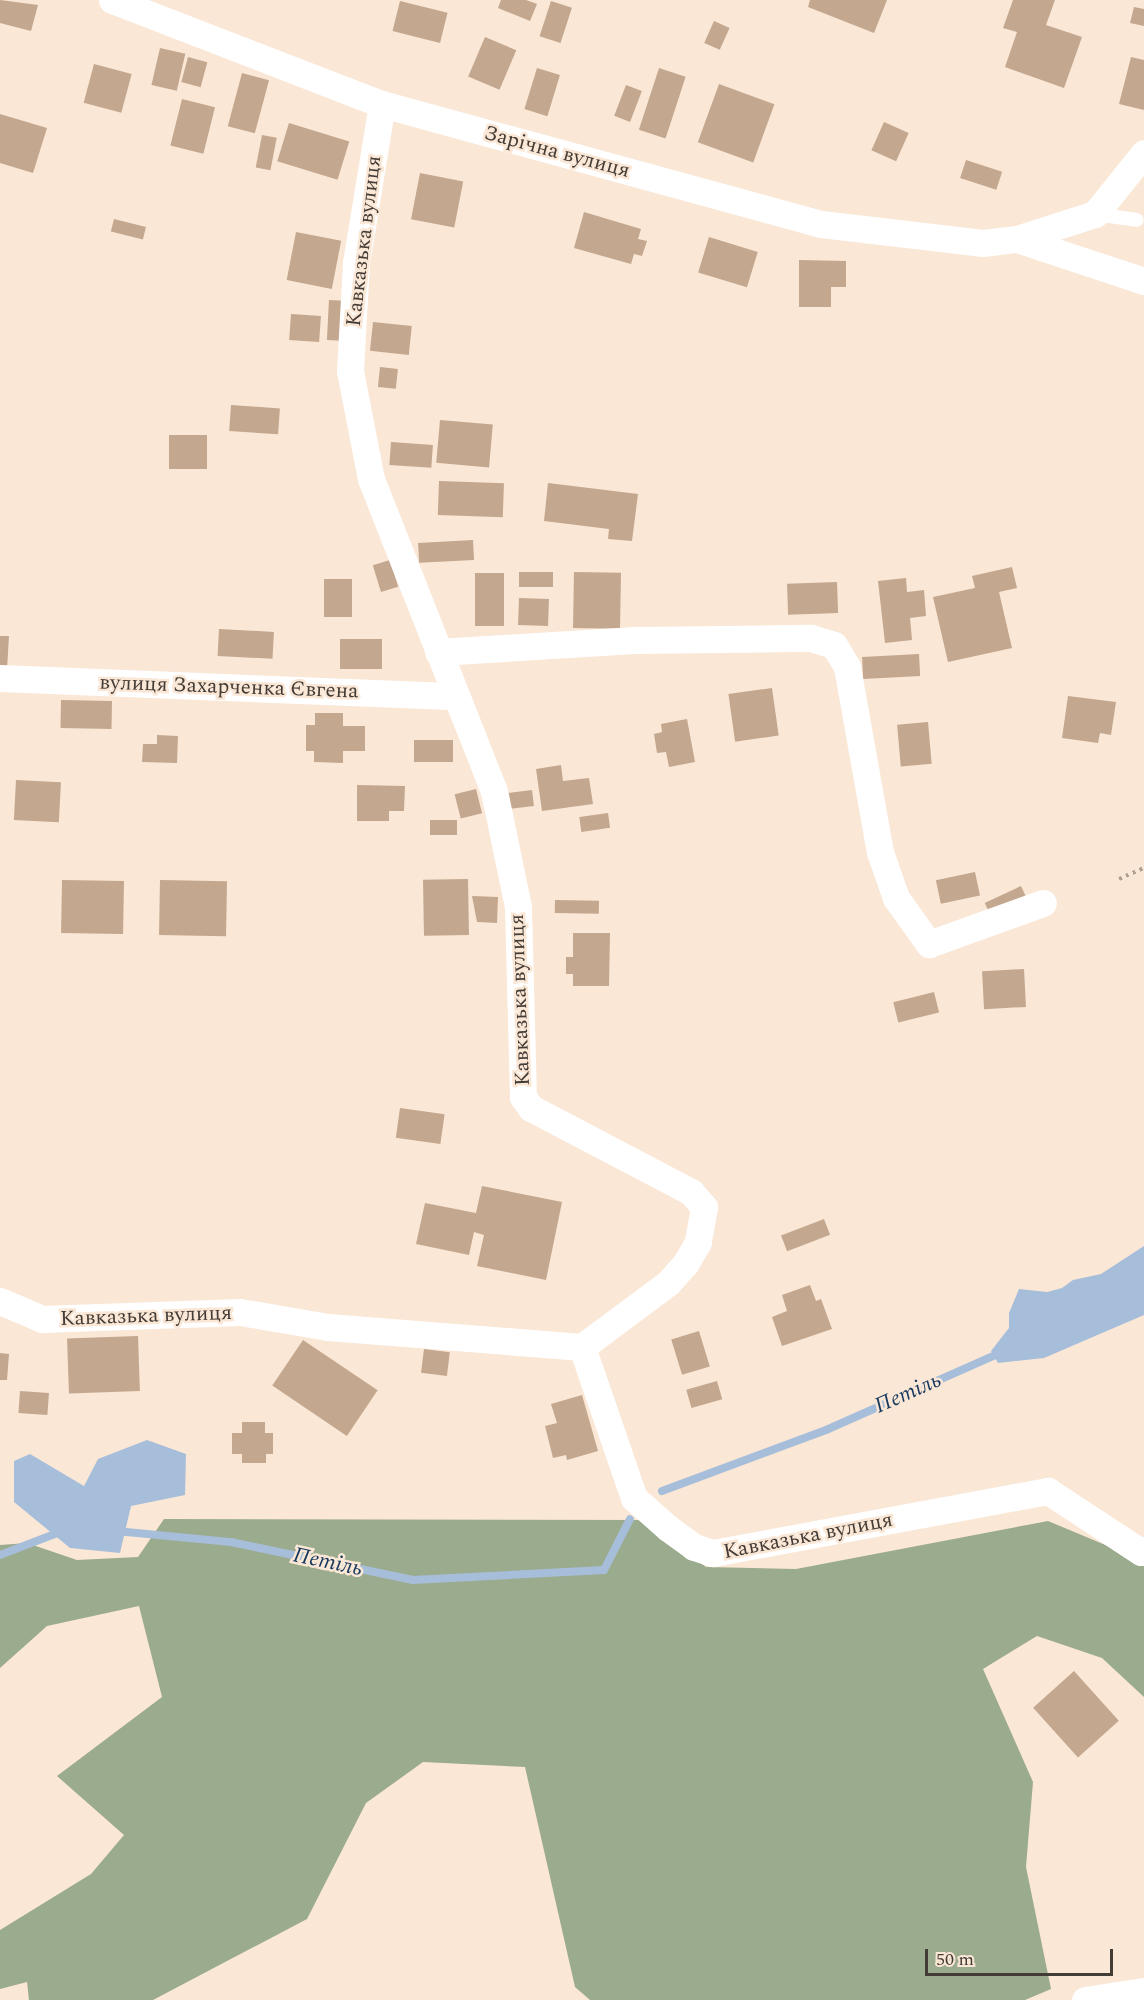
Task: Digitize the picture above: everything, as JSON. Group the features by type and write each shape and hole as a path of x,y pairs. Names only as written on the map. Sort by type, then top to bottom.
{"street":[{"name":"Зарічна вулиця","path":"112,0 382,104 821,224 983,243 1017,239 1095,214"},
{"name":"Кавказька вулиця","path":"0,1301 42,1319 240,1312 328,1327 582,1347 668,1283 686,1263 698,1242 704,1207 691,1192 531,1108 523,1097 518,907 494,791 371,479 350,371 356,263 382,104"},
{"path":"1095,214 1144,153"},
{"name":"Зарічна вулиця","path":"1017,239 1144,281"},
{"path":"438,652 635,640 811,638 834,645 848,667 880,852 896,898 929,944 1043,903"},
{"name":"вулиця Захарченка Євгена","path":"0,678 457,696"},
{"name":"Кавказька вулиця","path":"582,1347 633,1498 694,1547 713,1553 1048,1491 1143,1553"},
{"path":"1085,2000 1144,1991"}],"lane":[{"path":"1095,214 1137,220"}],"path":[{"path":"1119,879 1144,868"}],"green space":[{"path":"164,1519 643,1520 706,1567 796,1569 1048,1521 1139,1559 1144,1557 1144,1697 1102,1658 1037,1636 983,1669 1033,1782 1026,1867 1051,1989 1025,2000 590,2000 575,1987 525,1767 423,1762 366,1803 307,1919 153,2000 29,2000 27,1982 0,1989 0,1930 91,1874 124,1835 57,1776 162,1697 139,1606 47,1626 0,1668 0,1545 27,1543 77,1560 138,1557"}],"water":[{"path":"1144,1246 1144,1315 1044,1358 998,1363 991,1351 1009,1328 1009,1313 1019,1289 1047,1292 1062,1288 1073,1280 1101,1274"},
{"path":"147,1440 186,1454 185,1495 131,1506 120,1553 70,1548 14,1502 14,1461 30,1454 84,1486 98,1459"}],"building":[{"path":"0,0 38,5 31,31 0,23"},
{"path":"501,0 526,0 537,4 530,21 498,8"},
{"path":"810,0 887,0 874,33 808,7"},
{"path":"1013,0 1055,0 1046,25 1082,37 1064,88 1005,67 1017,32 1003,28"},
{"path":"400,1 448,13 440,43 393,31"},
{"path":"551,1 572,8 560,43 540,36"},
{"path":"1134,7 1144,9 1144,26 1130,23"},
{"path":"714,21 730,28 720,50 704,43"},
{"path":"485,37 516,50 499,90 468,77"},
{"path":"160,48 185,54 177,91 151,85"},
{"path":"188,57 207,62 201,87 181,82"},
{"path":"1131,57 1144,60 1144,110 1119,104"},
{"path":"94,64 132,74 121,113 84,103"},
{"path":"537,68 560,75 547,116 524,109"},
{"path":"659,68 686,77 666,138 639,130"},
{"path":"242,73 269,80 255,133 228,126"},
{"path":"719,84 774,104 753,162 698,142"},
{"path":"626,85 642,91 630,122 614,116"},
{"path":"182,99 215,107 203,154 170,146"},
{"path":"0,114 47,128 33,173 0,163"},
{"path":"884,122 909,133 896,161 871,150"},
{"path":"289,123 349,141 338,180 277,161"},
{"path":"262,135 277,138 270,170 256,167"},
{"path":"966,160 1002,172 996,190 960,178"},
{"path":"420,173 463,181 454,228 411,219"},
{"path":"584,212 641,229 638,239 647,241 642,256 634,254 631,264 574,248"},
{"path":"114,219 146,227 143,240 111,232"},
{"path":"296,232 341,241 332,289 287,280"},
{"path":"709,237 758,252 747,287 698,272"},
{"path":"799,260 846,261 846,287 831,287 831,307 799,307"},
{"path":"329,300 349,301 347,341 327,340"},
{"path":"291,314 321,316 319,342 289,340"},
{"path":"373,322 412,326 409,355 370,351"},
{"path":"380,367 398,369 396,389 378,387"},
{"path":"231,405 280,408 278,434 229,431"},
{"path":"440,420 493,425 489,467 436,463"},
{"path":"169,435 207,435 207,469 169,469"},
{"path":"391,442 433,445 431,468 389,465"},
{"path":"439,481 504,483 503,517 438,515"},
{"path":"548,483 638,494 632,541 608,539 609,529 544,521"},
{"path":"473,540 474,560 419,563 418,543"},
{"path":"390,560 398,587 381,592 373,565"},
{"path":"1012,567 1017,588 999,592 1012,648 948,662 933,597 975,588 972,576"},
{"path":"519,572 553,572 553,587 519,587"},
{"path":"574,572 621,573 620,629 573,628"},
{"path":"475,573 504,573 504,626 475,626"},
{"path":"906,578 907,592 924,590 926,616 910,618 912,640 885,643 878,581"},
{"path":"324,579 352,579 352,617 324,617"},
{"path":"837,582 838,613 788,615 787,584"},
{"path":"519,598 549,599 548,626 518,625"},
{"path":"219,629 274,632 273,659 218,656"},
{"path":"0,636 9,636 7,669 0,669"},
{"path":"340,639 382,639 382,669 340,669"},
{"path":"919,654 920,676 863,679 862,657"},
{"path":"772,688 779,736 735,742 728,694"},
{"path":"1068,696 1116,702 1111,735 1100,733 1098,743 1062,738"},
{"path":"61,700 112,701 112,729 61,728"},
{"path":"315,713 343,713 343,726 365,726 365,751 343,751 343,763 314,762 314,751 306,751 306,725 315,725"},
{"path":"687,719 695,762 669,767 666,752 657,753 654,734 662,732 661,724"},
{"path":"928,722 932,764 901,767 897,725"},
{"path":"157,735 178,736 177,763 142,762 143,744 157,744"},
{"path":"414,740 453,740 453,762 414,762"},
{"path":"561,765 563,781 589,778 593,804 542,811 536,769"},
{"path":"16,780 61,782 59,822 14,820"},
{"path":"357,785 405,786 404,811 389,811 389,821 357,821"},
{"path":"476,789 482,813 461,819 455,794"},
{"path":"532,790 534,806 508,809 506,793"},
{"path":"608,813 610,828 581,832 579,817"},
{"path":"430,820 457,820 457,835 430,835"},
{"path":"975,872 980,895 941,904 936,880"},
{"path":"468,879 469,935 424,936 423,880"},
{"path":"62,880 124,881 123,934 61,933"},
{"path":"160,880 227,881 226,936 159,935"},
{"path":"1021,886 1028,901 992,918 985,903"},
{"path":"472,896 498,897 497,923 477,922"},
{"path":"555,900 599,901 599,914 555,913"},
{"path":"573,933 610,933 609,986 573,986 573,974 566,974 566,957 573,957"},
{"path":"1024,969 1026,1007 984,1009 982,971"},
{"path":"934,992 939,1012 898,1023 893,1002"},
{"path":"400,1108 445,1114 440,1144 396,1138"},
{"path":"482,1186 562,1202 546,1280 477,1266 484,1235 474,1232 469,1255 416,1244 425,1203 476,1213"},
{"path":"824,1219 830,1235 787,1251 781,1235"},
{"path":"810,1285 816,1301 821,1299 832,1329 782,1346 772,1317 787,1311 782,1295"},
{"path":"699,1331 710,1366 682,1375 671,1339"},
{"path":"138,1336 140,1391 69,1393 67,1338"},
{"path":"303,1340 378,1390 347,1436 272,1386"},
{"path":"424,1349 450,1352 447,1376 421,1373"},
{"path":"0,1353 9,1354 7,1380 0,1380"},
{"path":"717,1381 722,1399 691,1408 686,1390"},
{"path":"20,1391 49,1393 47,1415 18,1413"},
{"path":"582,1395 598,1451 567,1460 566,1455 553,1458 545,1426 557,1423 551,1404"},
{"path":"242,1422 265,1422 265,1433 273,1433 273,1454 266,1454 266,1463 242,1463 242,1454 232,1454 232,1433 242,1433"},
{"path":"1074,1671 1119,1721 1078,1758 1033,1708"}],"waterway":[{"name":"Петіль","path":"662,1491 826,1430 1002,1352"},
{"name":"Петіль","path":"116,1531 231,1542 413,1580 604,1570 630,1519"},
{"name":"Петіль","path":"0,1555 63,1531"}]}
